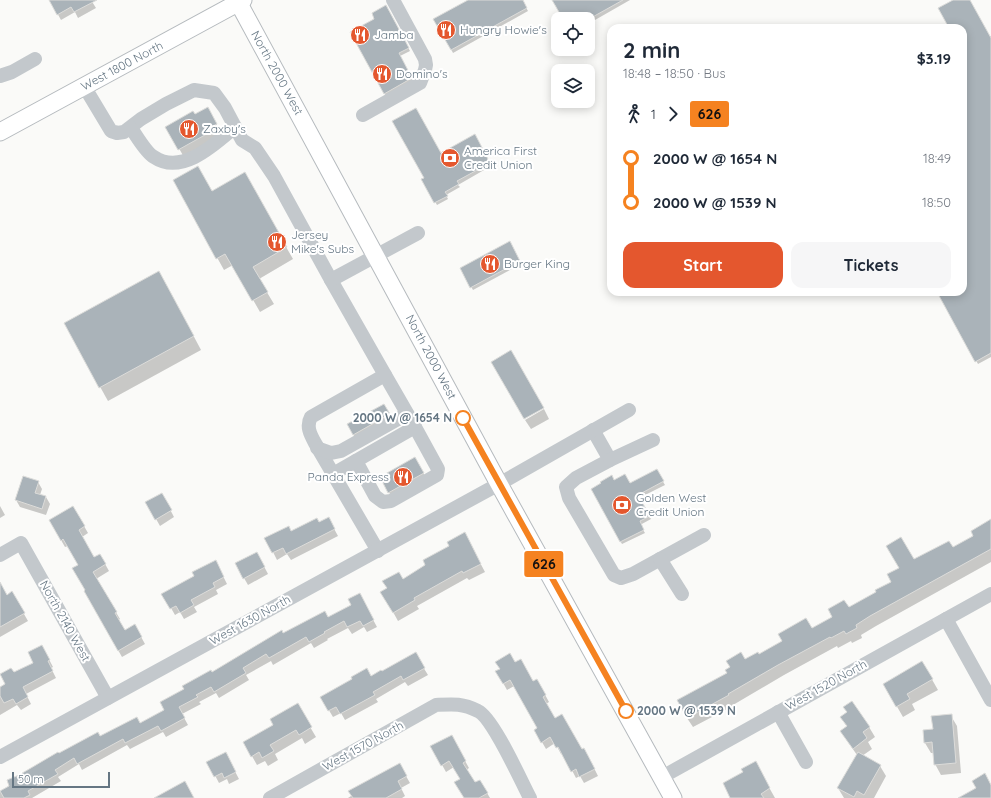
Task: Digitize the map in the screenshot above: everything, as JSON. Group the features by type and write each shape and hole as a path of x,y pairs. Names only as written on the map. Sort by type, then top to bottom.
{"main road":[{"name":"West 1800 North","path":"0,132 240,1"},
{"name":"North 2000 West","path":"240,1 499,484 673,798"}],"street":[{"path":"363,115 420,83 425,70 425,59 393,0"},
{"path":"0,76 12,72 35,59"},
{"path":"84,86 111,131 117,133 124,132 132,128 141,119 194,90 214,93 225,108 242,140 255,148 274,176 439,472 437,475 388,502 381,501 376,496 356,461"},
{"path":"132,128 140,142 153,157 168,163 186,161 209,149 235,127"},
{"path":"331,280 418,233"},
{"path":"378,551 317,448 308,428 308,422 311,417 385,375"},
{"name":"West 1630 North","path":"0,757 378,551 629,410"},
{"path":"317,448 330,453 341,451 407,414"},
{"path":"333,474 415,427"},
{"path":"593,430 610,460"},
{"path":"654,440 610,460 570,483 566,487 570,498 614,575 621,578 633,574 704,535"},
{"name":"North 2140 West","path":"0,555 21,543 108,698"},
{"path":"660,559 682,594"},
{"name":"West 1520 North","path":"662,777 991,594"},
{"path":"946,619 991,700"},
{"name":"West 1570 North","path":"270,798 436,705 459,704 480,712 495,730 530,798"},
{"path":"778,712 806,762"}],"building":[{"path":"49,0 97,0 74,12 71,7 57,15"},
{"path":"468,0 523,0 527,8 451,50 433,19"},
{"path":"552,0 623,0 595,16 595,12 559,12"},
{"path":"953,0 970,0 991,38 991,353 975,362 939,296 967,296 967,24 947,24 938,8"},
{"path":"386,5 409,48 399,53 412,78 384,94 350,32 374,19 372,13"},
{"name":"Zaxby's","path":"208,107 217,124 211,127 212,131 178,150 165,127 193,111 195,114"},
{"name":"America First Credit Union","path":"416,108 441,153 475,134 490,163 457,181 459,184 445,192 448,196 434,203 421,179 424,178 392,121"},
{"path":"198,166 212,191 245,172 287,247 253,267 268,292 252,301 225,254 216,259 173,180"},
{"name":"Burger King","path":"510,241 520,261 470,288 460,268"},
{"path":"159,271 194,336 99,388 64,323"},
{"path":"511,350 544,408 524,419 491,362"},
{"path":"384,404 390,414 353,435 347,424"},
{"name":"Panda Express","path":"415,457 424,473 388,493 380,477"},
{"name":"Golden West Credit Union","path":"657,469 664,481 638,495 650,516 640,521 644,530 620,542 591,489 612,475 614,480 625,474 630,483"},
{"path":"23,476 39,481 35,493 46,496 42,509 15,500"},
{"path":"162,493 172,510 155,520 145,502"},
{"path":"73,506 85,526 79,530 94,557 100,554 106,564 93,572 117,612 115,613 125,630 135,624 142,637 118,651 72,568 78,565 63,539 61,541 49,520"},
{"path":"329,517 335,529 286,554 283,548 272,553 264,538 289,526 291,531 317,518 319,522"},
{"path":"991,519 991,549 870,616 856,625 857,628 846,634 844,631 831,638 830,637 778,665 728,694 729,695 687,718 677,700 727,673 725,670 730,667 726,661 741,652 745,659 758,652 759,654 782,641 778,634 806,618 812,628 832,617 828,609 844,600 849,607 876,592 875,590 891,582 887,574 899,568 886,546 901,537 914,559 949,541 953,547 973,536 971,531"},
{"path":"465,532 481,564 463,573 462,571 414,598 415,600 393,613 380,592 387,588 382,581 399,572 403,579 425,565 423,560 449,546 447,542"},
{"path":"257,552 265,567 243,579 235,563"},
{"path":"216,560 224,577 213,583 215,587 191,600 194,605 180,613 176,606 170,609 161,594 194,576 192,572"},
{"path":"0,582 7,595 12,591 25,613 0,627"},
{"path":"360,593 374,620 363,626 360,621 347,627 344,621 309,642 306,637 269,658 266,654 243,668 246,673 214,692 211,687 196,695 198,697 179,707 185,718 161,731 158,726 125,743 123,739 77,764 74,758 55,770 58,774 28,791 30,795 24,798 4,798 0,791 9,786 7,780 98,732 100,736 137,717 140,723 164,710 160,702 184,689 182,686 211,670 212,672 282,630 283,633 325,611 328,617 351,605 348,599"},
{"path":"42,645 50,660 48,661 53,671 23,687 28,697 16,704 13,699 4,703 0,696 0,687 5,684 0,674 11,668 14,672 33,663 28,652"},
{"path":"416,652 425,668 403,680 401,676 373,692 375,695 340,714 336,707 328,711 320,697 352,679 351,677 367,668 371,676"},
{"path":"510,653 515,662 521,659 533,681 537,679 546,695 543,697 555,718 562,714 582,749 584,748 595,769 579,777 576,769 571,772 558,747 556,748 550,737 541,743 534,730 537,728 510,680 503,684 495,671 500,669 495,662"},
{"path":"922,661 933,679 907,694 910,699 896,707 883,684"},
{"path":"852,701 870,727 863,732 867,738 853,749 840,731 847,726 840,717 847,712 843,707"},
{"path":"298,703 312,727 299,735 296,730 270,745 274,751 262,758 259,752 251,757 243,742 273,725 270,719"},
{"path":"952,714 956,763 934,765 932,742 924,743 923,730 933,729 931,716"},
{"path":"452,735 466,761 463,763 475,782 480,780 488,793 479,798 464,798 454,782 460,779 449,761 441,766 430,746"},
{"path":"226,752 236,772 224,778 222,773 214,777 206,762"},
{"path":"858,752 881,765 864,795 857,791 854,797 837,788"},
{"path":"756,761 770,788 761,794 764,798 730,798 723,783 743,772 741,769"},
{"path":"400,763 407,776 398,781 402,789 386,798 353,798 348,791"},
{"path":"985,773 991,785 991,798 958,798 976,788 972,781"},
{"path":"185,781 194,798 154,798"}],"bus line":[{"name":"626","path":"463,418 626,711"}],"place":[{"name":"Hungry Howie's","path":"446,30"},
{"name":"Jamba","path":"360,35"},
{"name":"Domino's","path":"382,74"},
{"name":"Zaxby's","path":"189,129"},
{"name":"America First Credit Union","path":"450,158"},
{"name":"Jersey Mike's Subs","path":"277,242"},
{"name":"Burger King","path":"490,264"},
{"name":"2000 W @ 1654 N","path":"463,418"},
{"name":"Panda Express","path":"403,477"},
{"name":"Golden West Credit Union","path":"622,505"},
{"name":"2000 W @ 1539 N","path":"626,711"}]}
